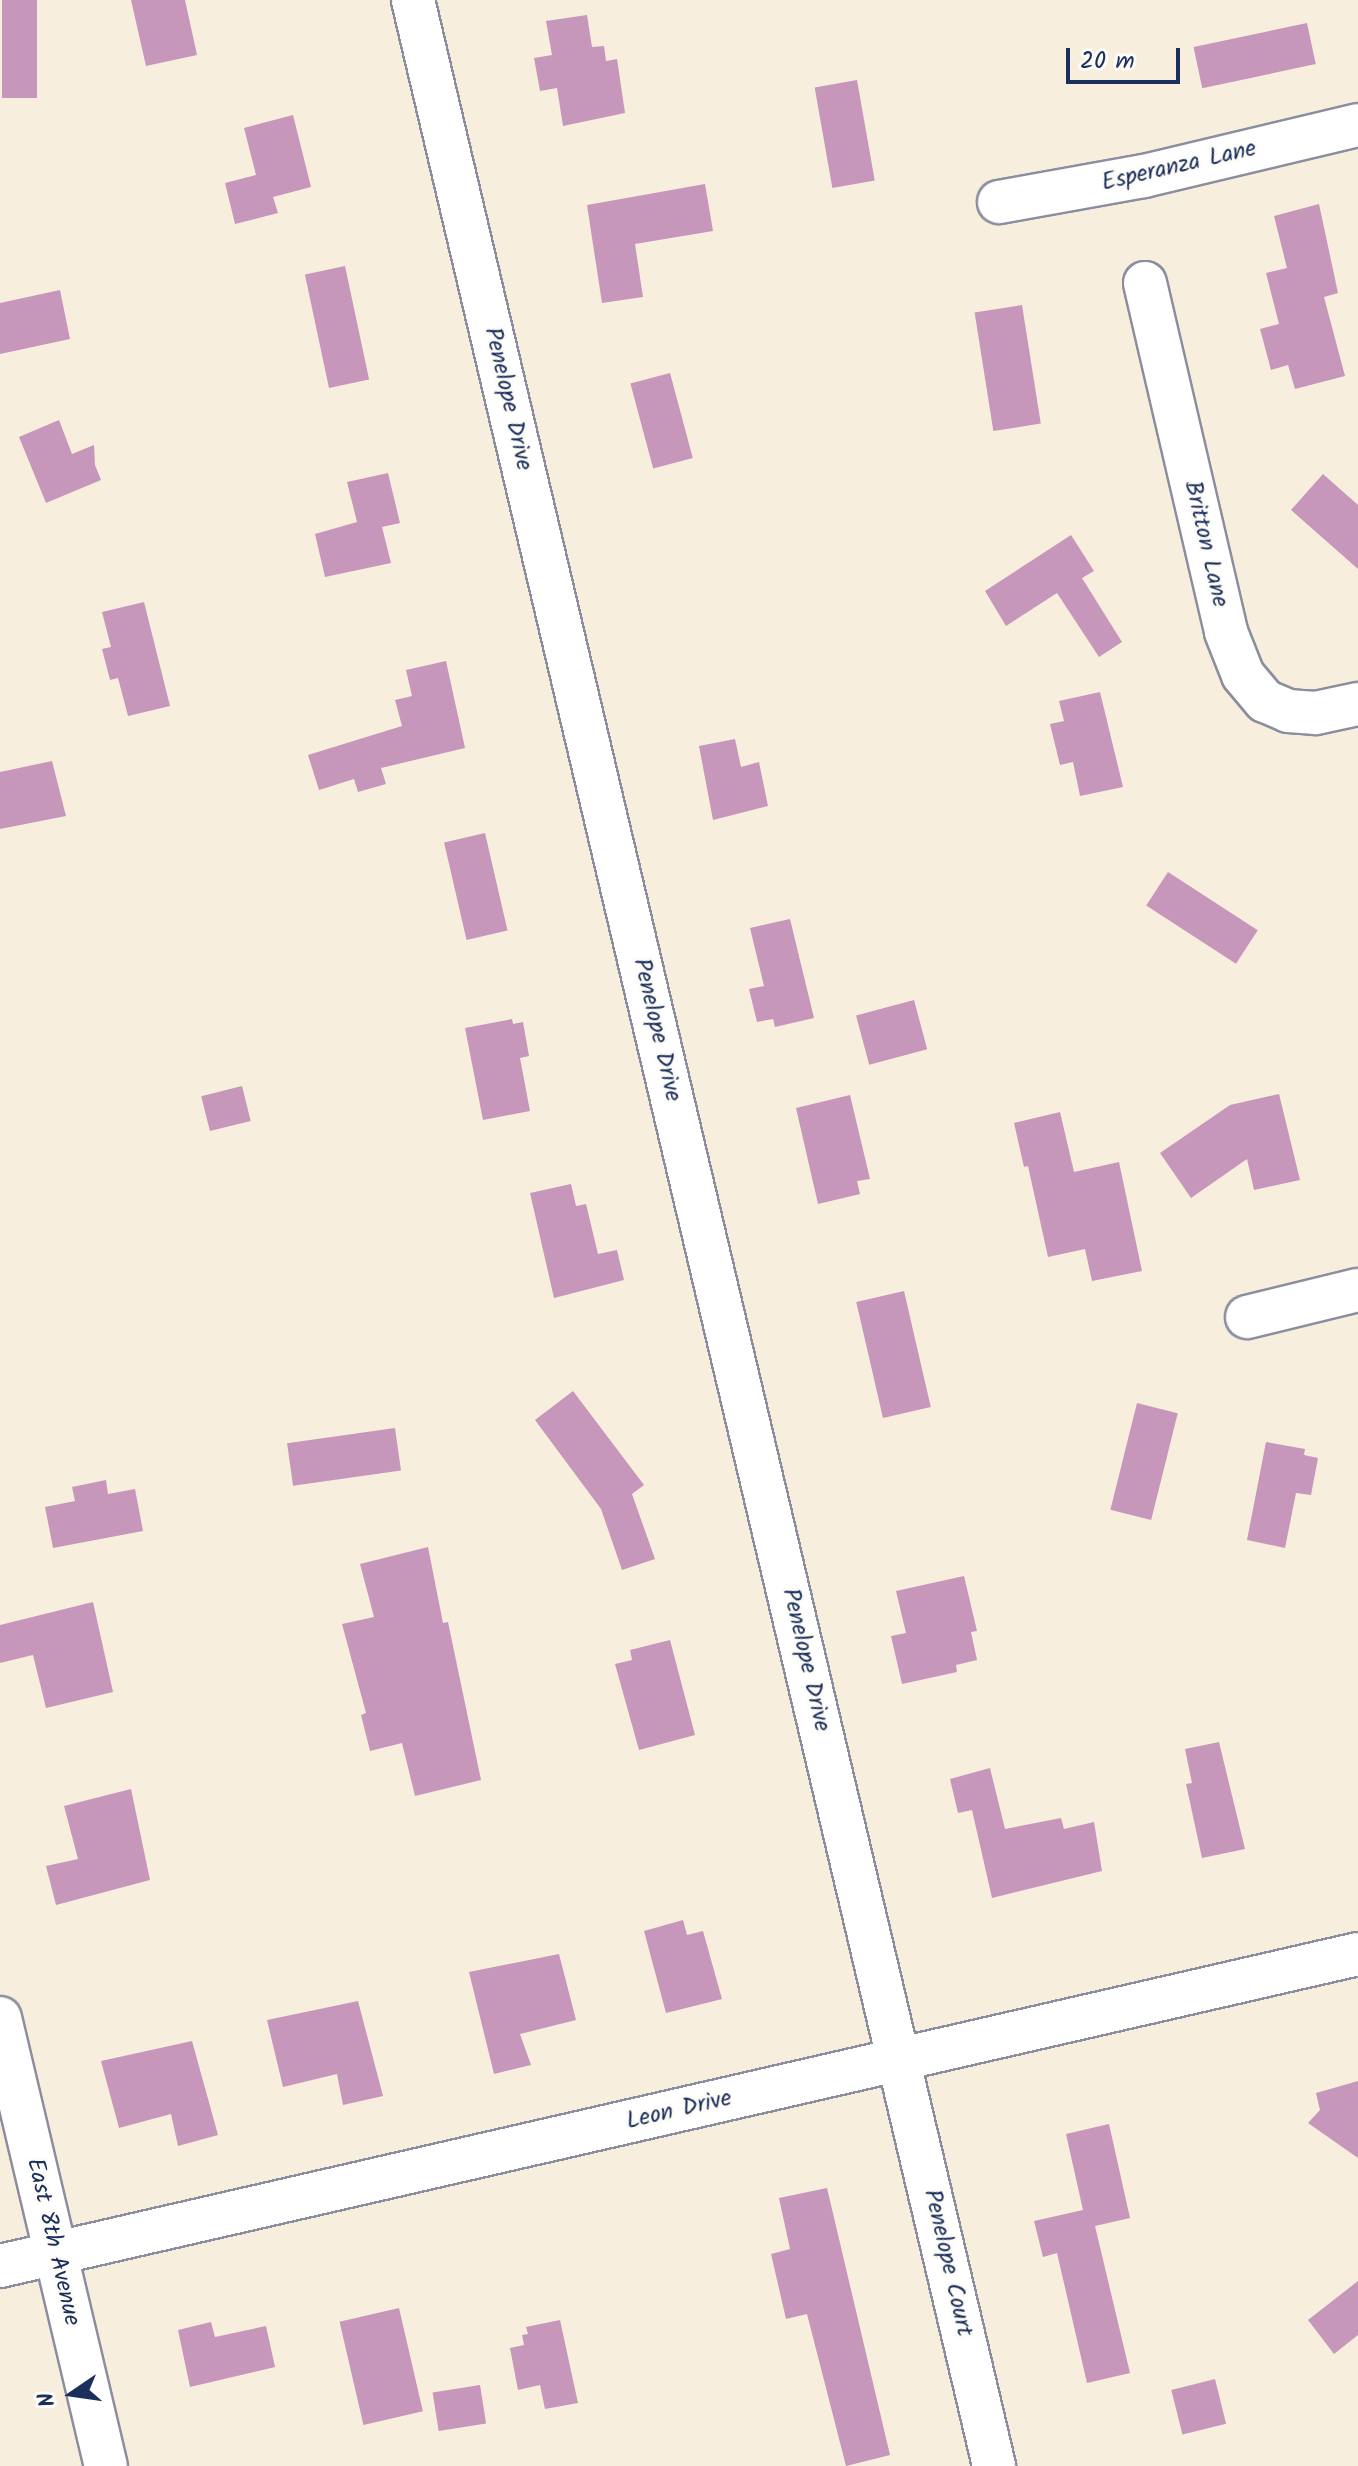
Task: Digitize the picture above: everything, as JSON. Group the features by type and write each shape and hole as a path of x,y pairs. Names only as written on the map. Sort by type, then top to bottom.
{"street":[{"name":"Penelope Drive","path":"413,0 901,2059"},
{"name":"Esperanza Lane","path":"999,202 1144,176 1358,125"},
{"name":"Britton Lane","path":"1145,283 1226,632 1243,675 1265,701 1288,711 1316,713 1358,704"},
{"path":"1247,1317 1358,1290"},
{"name":"Leon Drive","path":"0,2266 1358,1954"},
{"name":"East 8th Avenue","path":"0,2018 106,2466"},
{"name":"Penelope Court","path":"901,2059 994,2466"}],"building":[{"path":"2,0 37,0 37,98 2,98"},
{"path":"131,0 185,0 197,55 146,66"},
{"path":"587,15 592,47 604,46 606,61 617,59 625,113 563,126 557,88 540,91 534,58 552,55 546,21"},
{"path":"1307,23 1316,64 1202,88 1194,47"},
{"path":"857,80 875,180 832,188 815,87"},
{"path":"293,115 311,187 273,197 278,213 235,224 225,183 256,175 244,128"},
{"path":"705,184 713,231 635,244 643,297 602,303 587,205"},
{"path":"1319,204 1338,293 1324,297 1345,376 1295,389 1288,365 1271,370 1260,329 1279,324 1266,273 1287,268 1274,216"},
{"path":"345,266 369,379 329,388 305,275"},
{"path":"60,290 70,339 0,354 0,303"},
{"path":"1022,305 1041,424 993,431 975,313"},
{"path":"670,373 693,458 653,469 630,384"},
{"path":"59,420 72,454 94,445 95,465 101,480 46,503 19,437"},
{"path":"388,473 400,523 382,527 391,563 325,577 315,534 357,522 347,482"},
{"path":"1323,474 1358,505 1358,569 1291,510"},
{"path":"1071,535 1094,571 1082,578 1122,642 1099,657 1057,593 1006,626 985,591"},
{"path":"144,602 170,706 128,716 118,678 110,680 102,649 111,647 102,612"},
{"path":"446,661 465,748 381,768 386,784 358,792 354,779 319,790 308,755 402,726 395,700 412,696 406,670"},
{"path":"1100,692 1123,787 1080,796 1073,762 1060,765 1050,724 1064,721 1059,701"},
{"path":"735,739 741,767 759,762 768,806 713,820 699,746"},
{"path":"52,761 66,816 0,829 0,772"},
{"path":"485,833 507,930 467,940 444,842"},
{"path":"1168,872 1258,930 1236,964 1146,906"},
{"path":"790,919 814,1018 775,1027 773,1019 757,1022 749,989 764,986 750,928"},
{"path":"914,1000 927,1049 869,1065 856,1016"},
{"path":"512,1019 513,1024 523,1022 529,1056 520,1058 530,1111 483,1120 465,1028"},
{"path":"242,1086 251,1121 210,1131 201,1096"},
{"path":"1279,1094 1300,1180 1254,1190 1247,1159 1191,1198 1160,1153 1230,1105"},
{"path":"850,1095 870,1179 857,1181 860,1194 818,1204 796,1108"},
{"path":"1060,1112 1074,1172 1119,1162 1142,1271 1092,1281 1085,1249 1048,1257 1028,1166 1024,1167 1014,1123"},
{"path":"571,1184 576,1206 586,1204 598,1254 617,1250 624,1280 554,1298 530,1193"},
{"path":"904,1291 931,1407 883,1418 856,1302"},
{"path":"573,1391 644,1485 632,1494 655,1559 622,1570 601,1509 535,1420"},
{"path":"1137,1403 1178,1413 1151,1520 1110,1510"},
{"path":"395,1428 401,1471 293,1486 287,1443"},
{"path":"1266,1442 1305,1449 1304,1455 1318,1458 1311,1495 1296,1493 1285,1548 1247,1540"},
{"path":"106,1480 108,1494 135,1489 143,1531 53,1548 45,1507 75,1501 72,1487"},
{"path":"428,1547 443,1623 448,1622 481,1780 415,1796 402,1743 370,1751 361,1715 366,1713 342,1624 374,1617 360,1564"},
{"path":"964,1576 977,1631 971,1632 977,1660 956,1665 957,1672 902,1684 891,1636 906,1633 896,1591"},
{"path":"93,1602 113,1692 46,1708 33,1655 0,1663 0,1625"},
{"path":"670,1640 695,1735 639,1750 615,1664 632,1660 630,1650"},
{"path":"1219,1742 1245,1849 1202,1858 1186,1784 1192,1783 1185,1749"},
{"path":"990,1768 1005,1829 1061,1818 1064,1829 1094,1822 1102,1871 992,1898 972,1810 958,1813 950,1779"},
{"path":"131,1789 150,1880 56,1905 46,1866 78,1859 64,1806"},
{"path":"683,1920 687,1935 703,1931 722,1999 666,2013 644,1931"},
{"path":"559,1954 576,2020 520,2034 531,2065 494,2074 469,1972"},
{"path":"358,2001 383,2096 343,2105 337,2074 283,2087 267,2020"},
{"path":"192,2041 218,2135 178,2146 171,2114 119,2128 101,2061"},
{"path":"1358,2081 1358,2158 1308,2123 1320,2110 1316,2093"},
{"path":"1109,2124 1130,2218 1095,2226 1130,2373 1087,2383 1057,2253 1043,2257 1034,2221 1083,2210 1066,2134"},
{"path":"827,2188 890,2455 846,2466 807,2314 786,2319 771,2254 790,2249 779,2198"},
{"path":"1358,2281 1358,2335 1334,2354 1308,2320"},
{"path":"399,2308 423,2411 363,2425 340,2322"},
{"path":"560,2320 578,2403 545,2409 540,2385 518,2390 510,2348 524,2345 522,2335 528,2334 526,2327"},
{"path":"211,2322 215,2337 266,2326 275,2367 190,2387 178,2330"},
{"path":"1215,2379 1226,2424 1182,2435 1171,2390"},
{"path":"480,2385 486,2424 439,2431 433,2393"}]}
